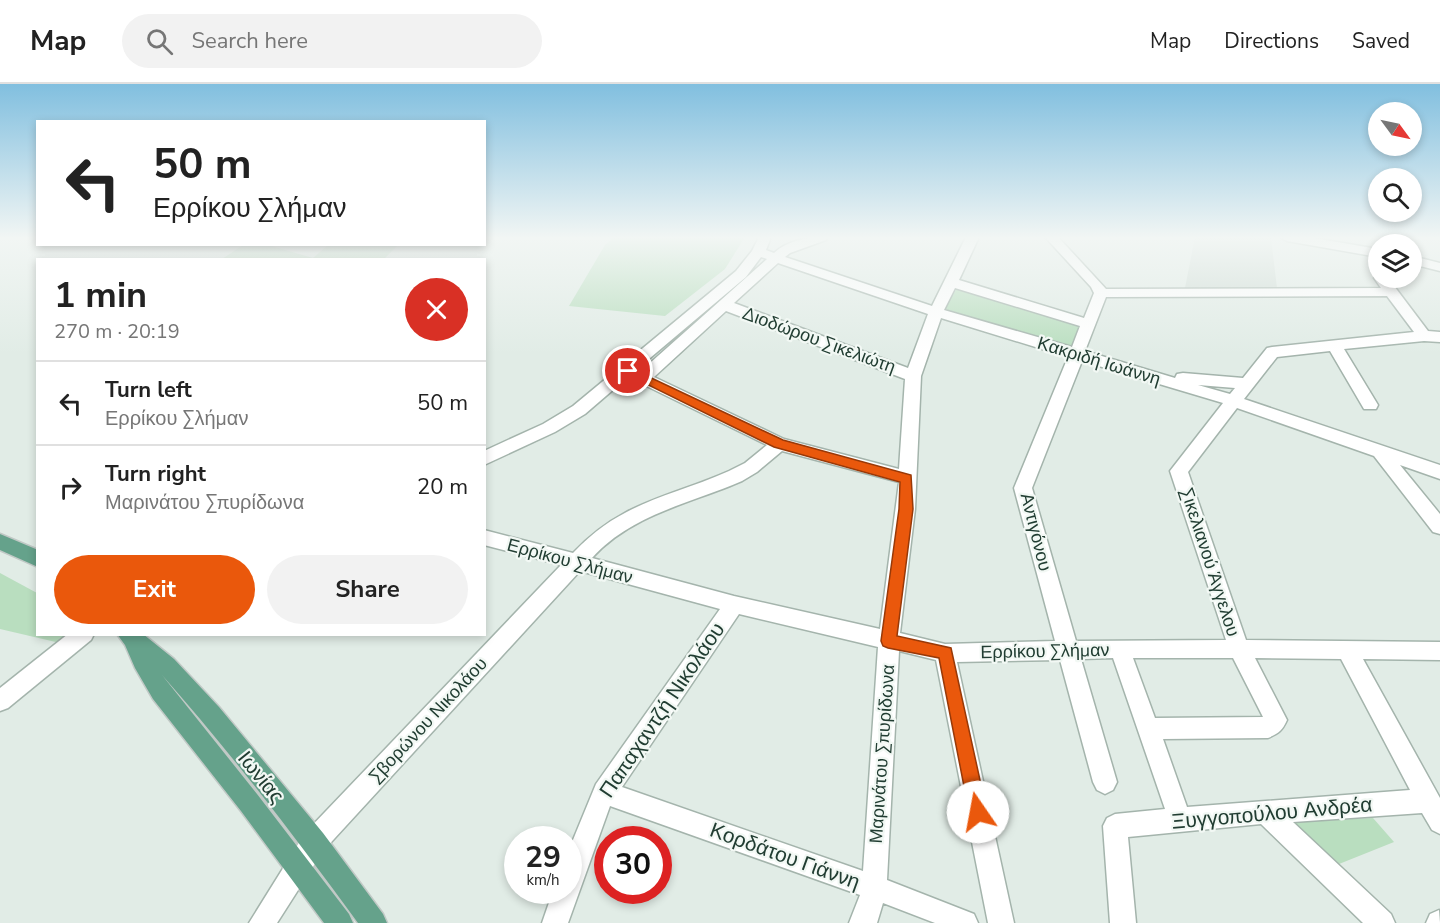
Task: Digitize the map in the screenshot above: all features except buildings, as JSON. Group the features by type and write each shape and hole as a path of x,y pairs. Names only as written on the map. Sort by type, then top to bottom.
{"main road":[{"path":"0,542 36,558"},
{"name":"Ιωνίας","path":"131,639 179,677 314,842 374,923"},
{"name":"Ιωνίας","path":"131,639 144,668 160,691 218,762 340,923"}],"street":[{"path":"635,374 737,276"},
{"path":"486,458 565,419 635,374 757,276"},
{"name":"Κακριδή Ιωάννη","path":"831,276 936,312 1234,401 1440,472"},
{"name":"Μαρινάτου Σπυρίδωνα","path":"862,923 867,916 874,888 888,641 906,509 913,376 922,346 953,276"},
{"path":"1089,276 1101,292 1392,292"},
{"path":"950,282 1089,324"},
{"path":"1389,288 1432,336"},
{"name":"Αντιγόνου","path":"1101,292 1023,488 1105,782"},
{"name":"Διοδώρου Σικελιώτη","path":"724,305 913,376"},
{"name":"Σικελιανού Άγγελου","path":"1239,649 1179,471 1272,352 1432,336"},
{"path":"1334,345 1370,405"},
{"path":"635,374 779,444 907,478"},
{"path":"1139,374 1246,384"},
{"name":"Σβορώνου Νικολάου","path":"262,923 297,865 314,842 574,562 626,519 648,508 704,489 749,470 759,465 779,444"},
{"path":"1381,453 1440,527"},
{"name":"Ερρίκου Σλήμαν","path":"486,538 734,604 888,641 945,652 1120,649 1440,651"},
{"name":"Παπαχαντζή Νικολάου","path":"582,849 604,792 734,604"},
{"path":"0,701 81,636"},
{"path":"1120,649 1180,820"},
{"path":"1148,729 1273,725 1276,720 1239,649"},
{"path":"1347,650 1440,822"},
{"path":"945,652 1001,923"},
{"name":"Κορδάτου Γιάννη","path":"604,792 920,904 965,923"},
{"name":"Ξυγγοπούλου Ανδρέα","path":"1123,923 1115,826 1265,812 1428,801"},
{"path":"1265,812 1382,923"},
{"path":"555,923 562,904"}],"shaded area":[{"path":"1187,276 1276,276 1277,288 1185,288"}],"green space":[{"path":"587,276 716,276 665,316 569,306"},
{"path":"957,288 1082,325 1072,348 945,309"},
{"path":"0,573 36,592 36,636 69,636 60,643 0,629"},
{"path":"1373,818 1394,842 1334,866 1291,822"}],"route":[{"path":"628,371 779,444 907,478 906,509 888,641 945,652 978,812"}]}
